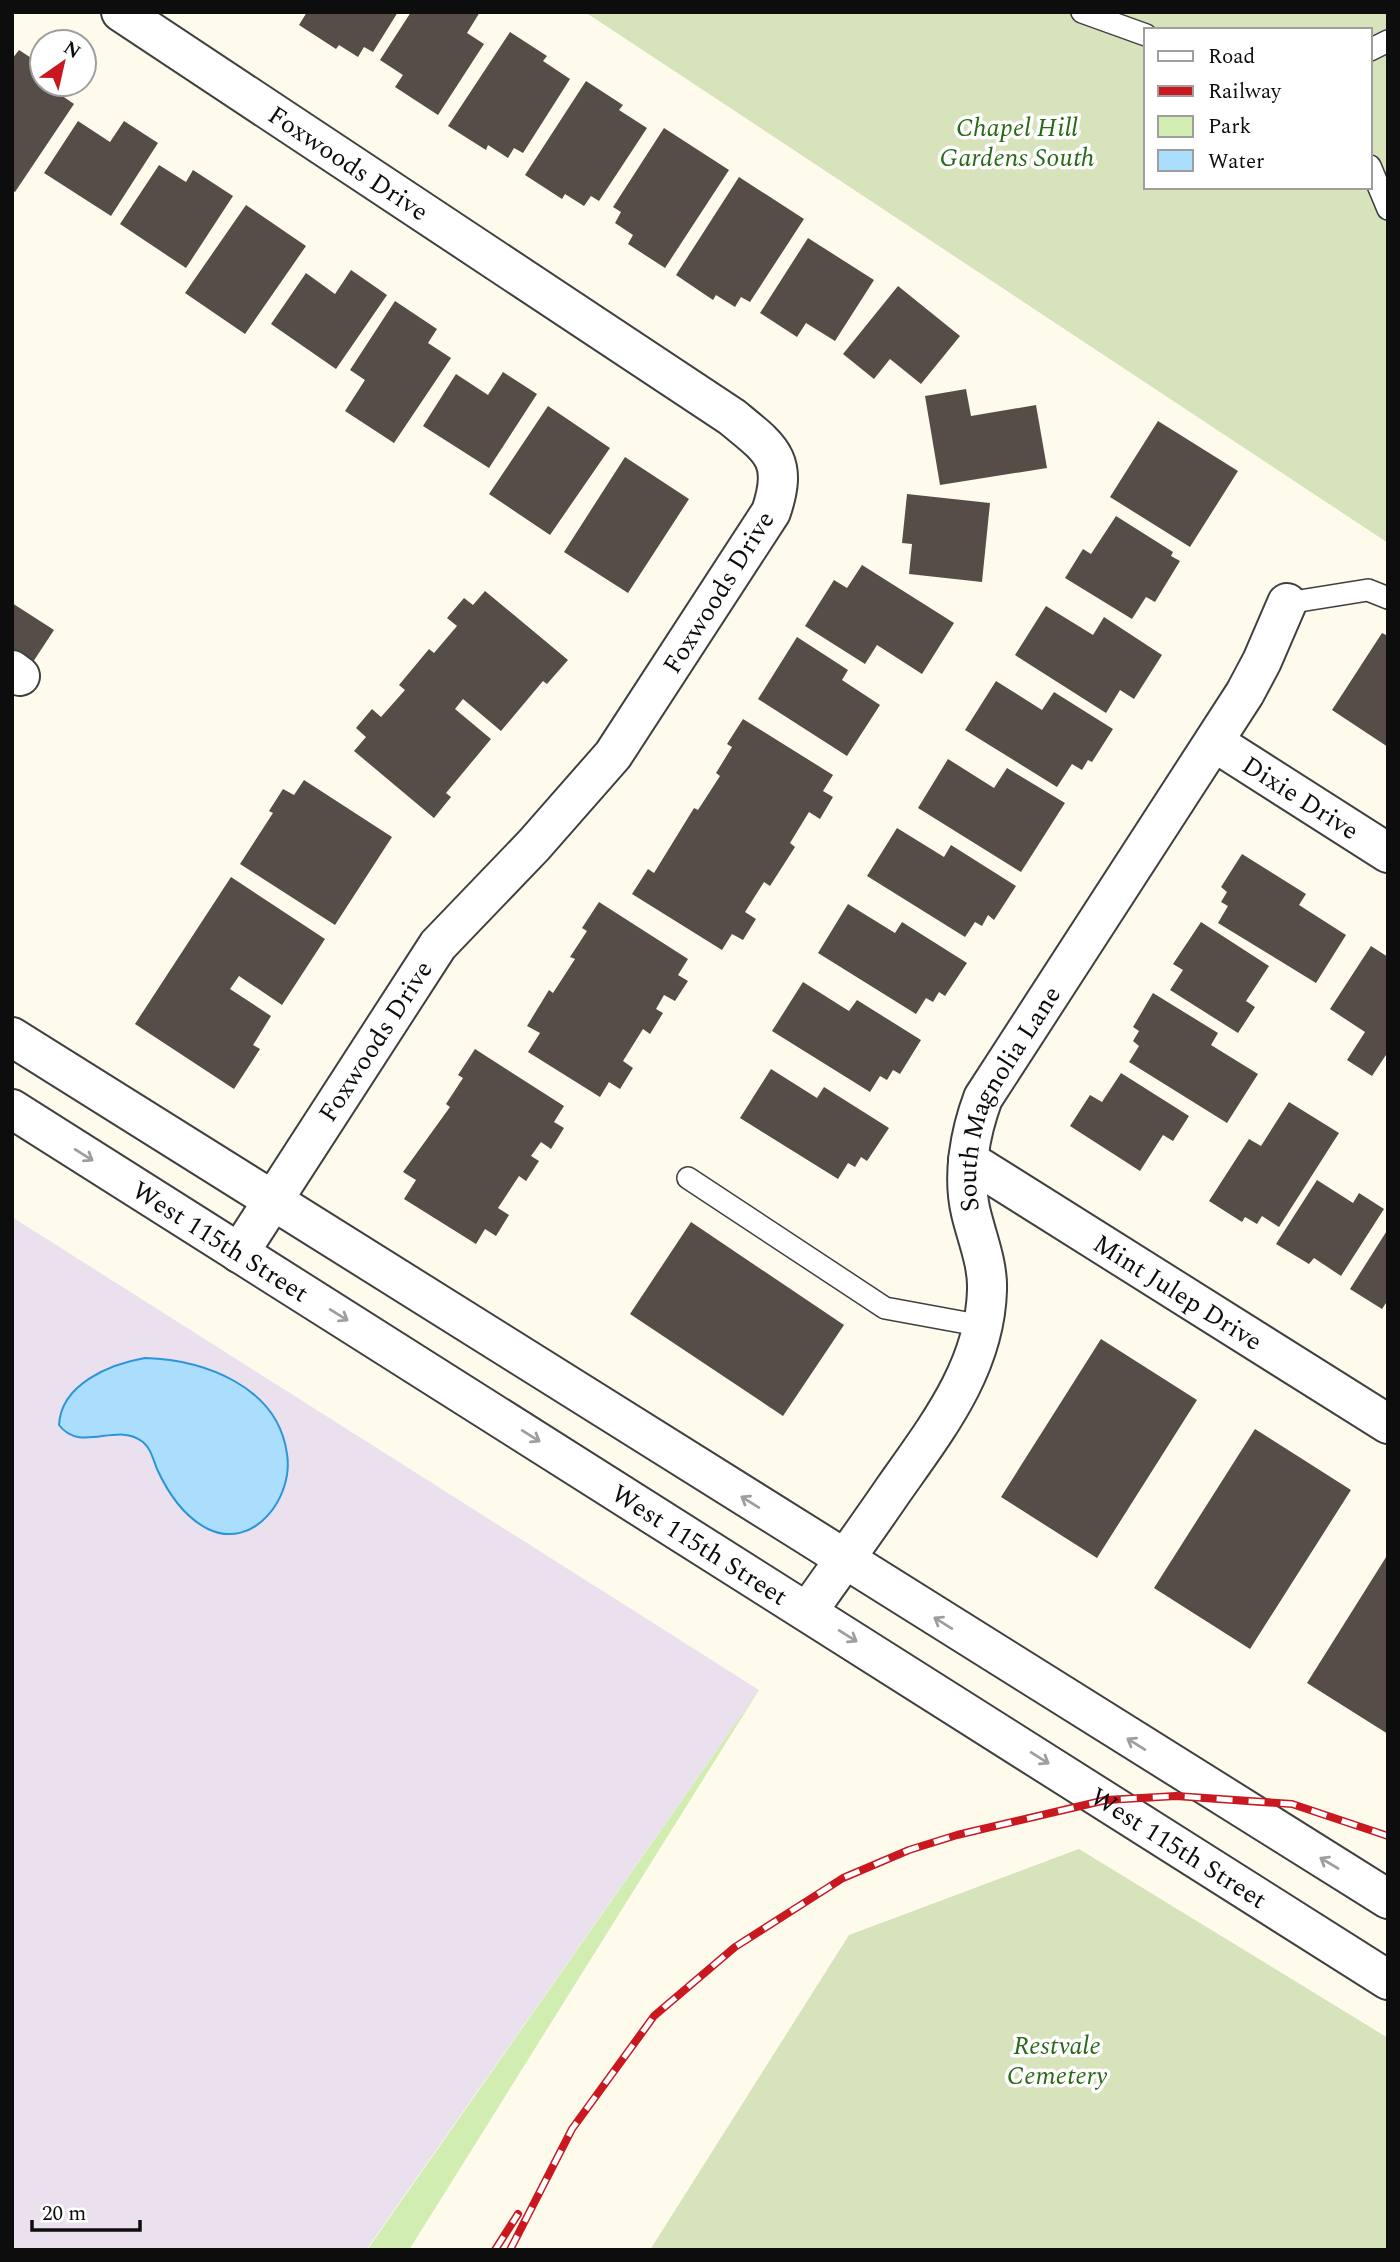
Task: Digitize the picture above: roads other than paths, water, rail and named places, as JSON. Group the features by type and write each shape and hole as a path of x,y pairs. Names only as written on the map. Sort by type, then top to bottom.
{"street":[{"name":"Foxwoods Drive","path":"121,12 732,417 771,452 780,472 778,490 758,533 613,755 534,845 438,945 239,1252"},
{"name":"South Magnolia Lane","path":"808,1611 952,1407 970,1369 982,1326 987,1289 982,1252 970,1210 968,1160 974,1122 993,1078 1214,742 1262,661 1287,603"},
{"name":"Dixie Drive","path":"1214,742 1388,853"},
{"path":"12,1037 844,1561 1388,1899"},
{"name":"West 115th Street","path":"12,1110 1388,1980"},
{"name":"Mint Julep Drive","path":"968,1160 1388,1424"}],"lane":[{"path":"1082,12 1144,34"},
{"path":"1372,49 1388,41"},
{"path":"1372,171 1388,209"},
{"path":"1287,603 1368,590 1388,598"},
{"path":"688,1178 885,1308 982,1326"}],"water":[{"path":"145,1358 191,1364 213,1371 254,1394 269,1411 281,1430 288,1470 277,1502 255,1526 241,1533 225,1534 208,1529 191,1518 178,1504 143,1442 133,1436 122,1435 78,1437 59,1425 68,1398 78,1387 103,1371"}],"railway":[{"path":"510,2250 572,2129 654,2016 735,1947 843,1878 909,1850 957,1835 1106,1800 1176,1796 1292,1804 1388,1836"},
{"path":"495,2250 518,2214"}],"park label":[{"name":"Chapel Hill Gardens South","path":"1017,142"},
{"name":"Restvale Cemetery","path":"1057,2060"}]}
